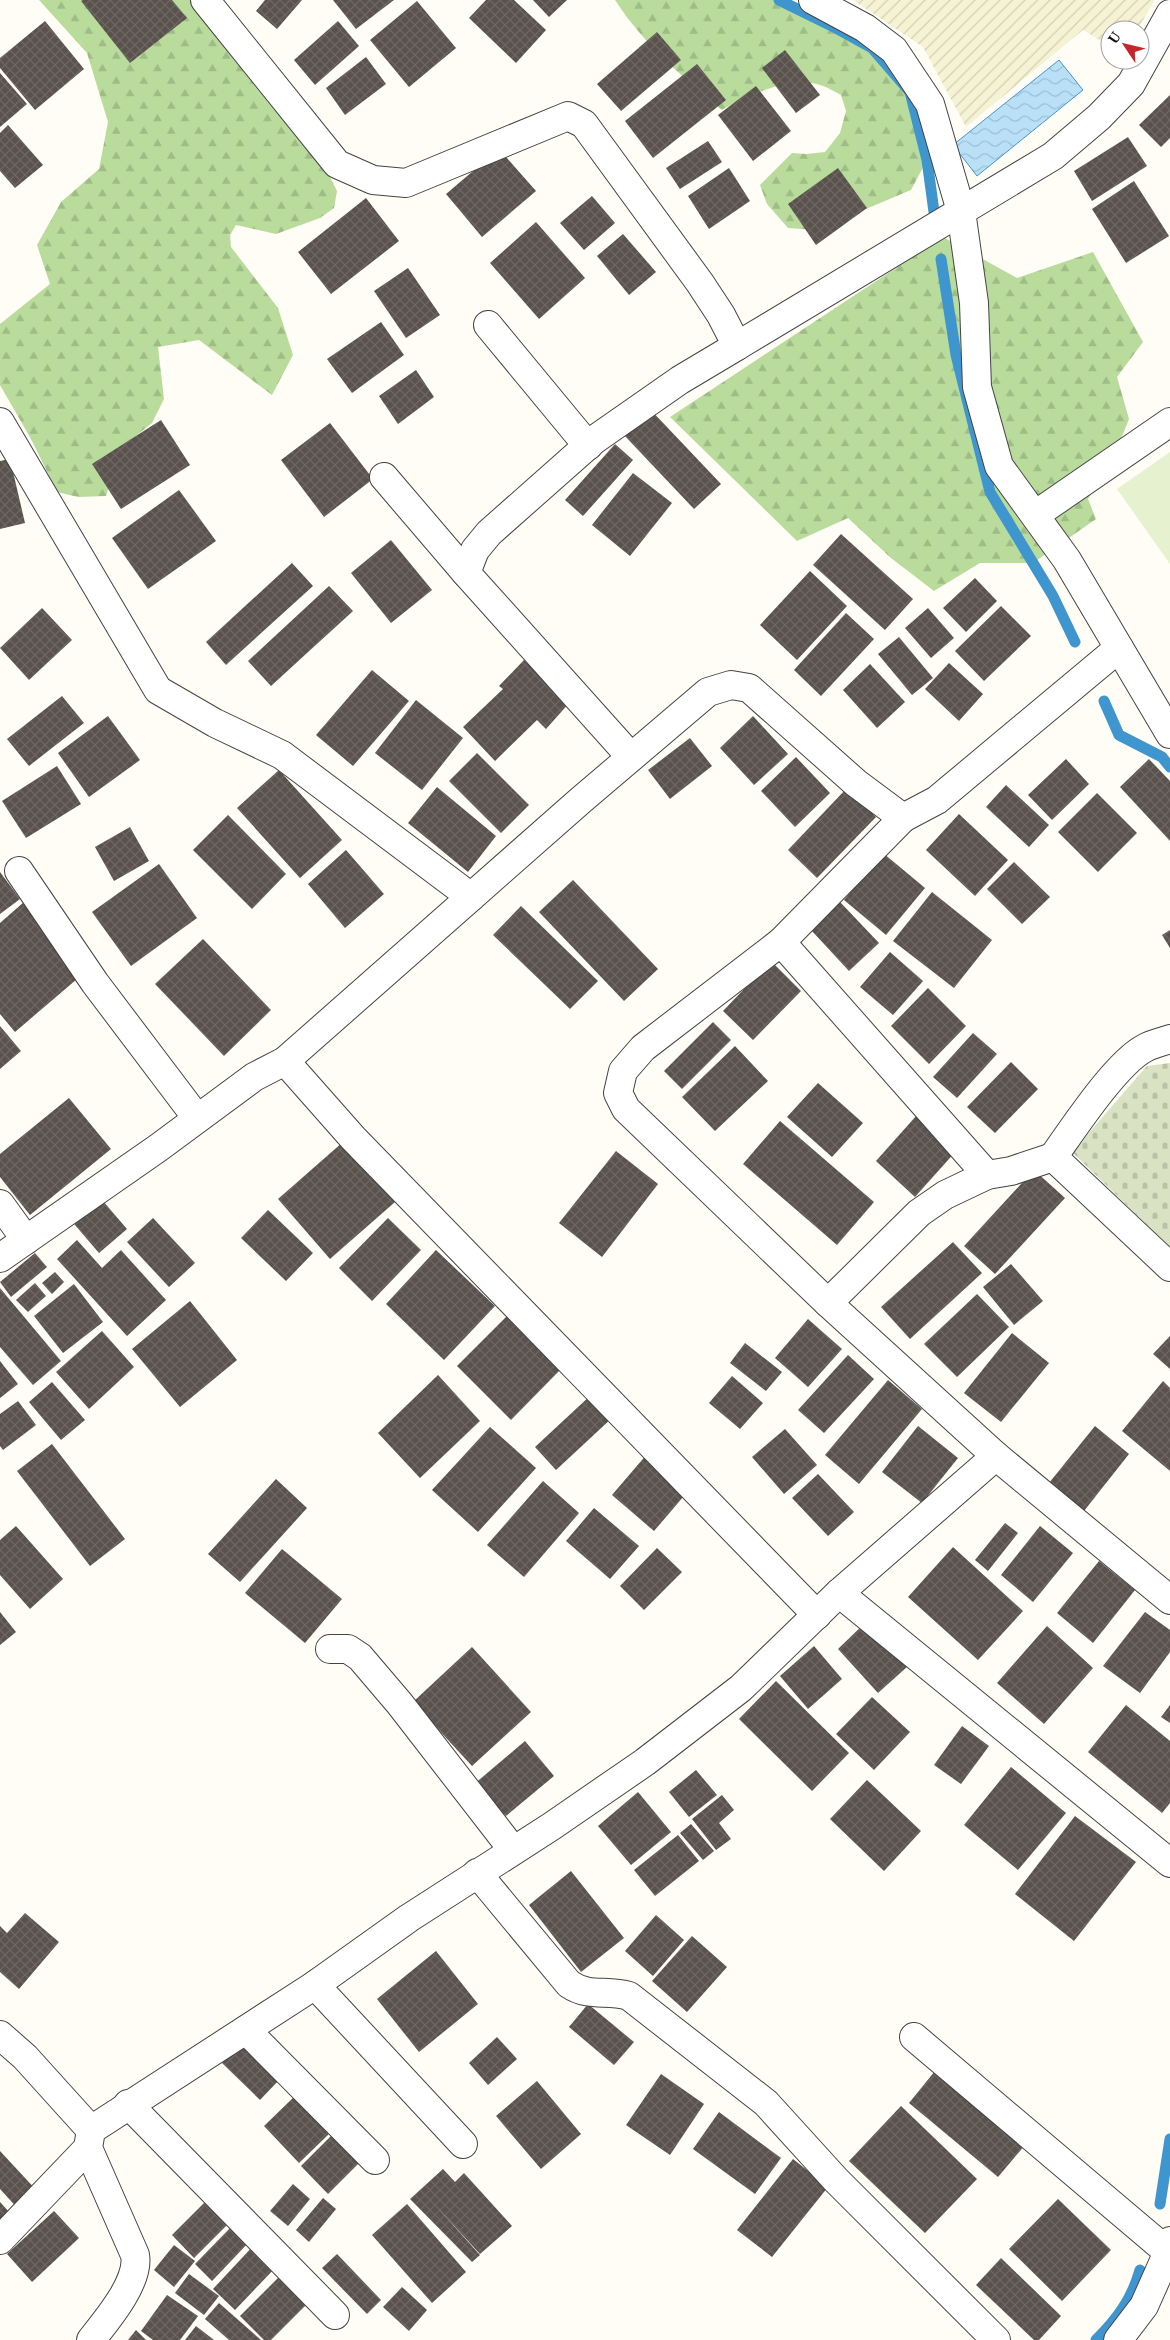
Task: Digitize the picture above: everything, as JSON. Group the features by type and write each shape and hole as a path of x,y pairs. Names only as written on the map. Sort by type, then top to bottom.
{"street":[{"path":"204,0 337,164 373,180 406,183 568,116 584,124 700,283 721,315 737,346"},
{"path":"812,0 865,28 894,50 930,104 961,211 974,303 977,387 1000,466 1067,560 1170,734"},
{"path":"466,573 474,550 489,533 588,446 680,380 1053,156 1099,117 1120,96 1139,72 1170,14"},
{"path":"488,325 588,446"},
{"path":"0,422 158,690 215,724 282,755 471,897"},
{"path":"1035,515 1170,422"},
{"path":"384,477 466,573 631,757"},
{"path":"1119,648 937,800 903,818 781,942 643,1048 623,1071 618,1093 626,1108 828,1303 996,1456 1170,1600"},
{"path":"0,1258 254,1077 285,1062 631,757 708,692 731,685 749,688 856,783 903,818"},
{"path":"18,871 95,983 198,1118"},
{"path":"781,942 987,1175"},
{"path":"828,1303 919,1213 945,1195 987,1175 1011,1171 1053,1158 1076,1125 1126,1062 1144,1048 1170,1039"},
{"path":"285,1062 353,1138 817,1615"},
{"path":"1053,1158 1170,1268"},
{"path":"0,1204 26,1240"},
{"path":"0,2240 90,2139 128,2104 315,1985 477,1873 645,1762 741,1688 839,1593 996,1456"},
{"path":"839,1593 1170,1863"},
{"path":"330,1649 348,1650 360,1657 400,1704 514,1850"},
{"path":"477,1873 569,1984 580,1992 616,1992 629,1996 766,2103 836,2180 996,2340"},
{"path":"315,1985 463,2144"},
{"path":"246,2030 375,2160"},
{"path":"0,2035 25,2057 90,2139 136,2255 135,2274 109,2316 91,2340"},
{"path":"914,2037 1169,2247 1144,2306 1118,2340"},
{"path":"128,2104 335,2315"}],"shaded area":[{"path":"853,0 1155,0 1143,20 1100,20 1100,40 1083,30 966,127 923,47"}],"green space":[{"path":"39,0 191,0 277,111 319,155 337,191 334,208 320,218 276,234 236,225 230,235 231,247 278,308 293,355 272,395 199,340 158,347 164,399 152,423 121,448 106,496 78,497 57,492 31,439 0,385 0,324 50,284 37,245 61,202 99,169 108,122 87,53"},
{"path":"615,0 779,0 872,48 910,92 927,160 911,190 816,230 788,228 767,204 760,185 792,153 825,152 840,133 846,111 841,95 823,86 811,83 785,84 744,98 722,110 692,85 651,45"},
{"path":"943,237 1017,278 1093,252 1143,342 1117,377 1129,419 1119,444 1088,499 1096,519 1033,563 980,563 934,591 891,558 848,518 797,541 670,417"},
{"path":"1170,452 1170,564 1117,489"},
{"path":"1170,1063 1170,1247 1072,1152 1147,1066"}],"water":[{"path":"1059,60 1083,90 977,176 953,145"}],"building":[{"path":"172,0 187,18 130,63 81,1"},
{"path":"265,0 302,0 277,29 256,11"},
{"path":"333,0 394,0 356,29"},
{"path":"486,0 514,0 546,30 516,63 469,18"},
{"path":"533,0 567,0 549,17"},
{"path":"417,1 456,48 409,87 370,40"},
{"path":"45,21 84,69 35,110 0,68 0,58"},
{"path":"338,21 359,46 315,85 294,60"},
{"path":"657,32 681,60 621,111 597,84"},
{"path":"785,50 820,95 796,113 762,68"},
{"path":"366,57 386,84 345,115 326,88"},
{"path":"697,64 726,100 653,158 625,121"},
{"path":"0,73 27,104 0,127"},
{"path":"756,86 791,131 753,161 718,115"},
{"path":"1170,95 1170,138 1161,147 1139,125"},
{"path":"8,125 43,165 15,188 0,171 0,133"},
{"path":"1128,137 1147,166 1092,201 1074,171"},
{"path":"708,141 722,162 680,189 666,168"},
{"path":"499,149 536,191 482,237 446,194"},
{"path":"729,168 750,201 709,229 688,196"},
{"path":"838,168 867,208 816,245 788,204"},
{"path":"1134,181 1169,236 1126,263 1092,209"},
{"path":"592,196 615,223 584,250 560,223"},
{"path":"366,198 399,241 331,294 298,252"},
{"path":"536,222 585,278 539,319 490,263"},
{"path":"623,234 656,272 629,295 597,256"},
{"path":"408,268 440,315 406,338 374,291"},
{"path":"381,322 404,355 352,393 327,359"},
{"path":"416,370 434,397 398,424 379,396"},
{"path":"649,408 721,484 694,509 623,434"},
{"path":"161,420 190,465 121,509 92,464"},
{"path":"330,423 373,479 324,517 281,460"},
{"path":"615,444 633,460 583,516 565,500"},
{"path":"10,459 25,523 0,529 0,461"},
{"path":"633,473 672,503 630,556 592,525"},
{"path":"179,490 216,541 148,589 112,538"},
{"path":"841,534 913,599 885,630 813,565"},
{"path":"391,540 432,590 391,623 351,573"},
{"path":"292,563 313,586 226,665 206,642"},
{"path":"810,571 847,606 797,660 760,625"},
{"path":"975,578 997,601 966,632 943,608"},
{"path":"329,586 353,611 271,686 248,661"},
{"path":"1001,606 1031,636 984,681 955,651"},
{"path":"42,608 72,640 29,680 0,648"},
{"path":"928,608 954,638 931,658 905,628"},
{"path":"846,613 874,639 821,696 794,670"},
{"path":"899,637 933,678 912,695 878,654"},
{"path":"524,660 570,702 546,729 537,720 495,761 463,727 503,689 499,686"},
{"path":"949,663 983,694 959,721 925,689"},
{"path":"870,664 905,702 877,728 843,690"},
{"path":"372,670 409,701 353,766 316,735"},
{"path":"62,696 84,723 29,766 7,739"},
{"path":"416,700 463,738 422,790 375,753"},
{"path":"108,716 140,760 89,797 58,753"},
{"path":"753,716 788,754 754,785 720,748"},
{"path":"690,738 712,766 670,799 648,770"},
{"path":"477,753 529,805 501,833 449,781"},
{"path":"796,757 830,793 795,827 761,791"},
{"path":"1066,759 1089,784 1052,820 1028,795"},
{"path":"1149,759 1170,781 1170,841 1120,787"},
{"path":"57,766 81,804 26,838 2,801"},
{"path":"279,770 342,840 300,878 237,808"},
{"path":"1006,785 1049,825 1029,847 986,807"},
{"path":"437,787 496,836 468,872 408,823"},
{"path":"847,788 876,817 817,878 788,850"},
{"path":"1097,793 1137,833 1098,872 1058,832"},
{"path":"959,814 1008,860 975,896 926,850"},
{"path":"228,815 286,874 252,909 193,850"},
{"path":"130,827 149,861 114,881 95,847"},
{"path":"346,850 384,894 345,928 308,884"},
{"path":"883,853 925,888 886,935 844,900"},
{"path":"1014,862 1050,897 1022,924 987,889"},
{"path":"159,864 197,918 131,966 92,912"},
{"path":"0,872 20,899 0,914"},
{"path":"573,880 658,969 624,1001 539,912"},
{"path":"932,892 992,940 954,988 893,941"},
{"path":"24,902 84,973 15,1032 0,1014 0,923"},
{"path":"840,902 879,943 849,971 811,930"},
{"path":"521,906 598,981 570,1009 493,935"},
{"path":"1170,930 1170,948 1162,935"},
{"path":"203,939 271,1010 224,1056 155,984"},
{"path":"890,952 923,981 893,1015 860,987"},
{"path":"771,961 801,991 753,1040 723,1011"},
{"path":"928,988 966,1026 929,1064 891,1026"},
{"path":"713,1022 731,1040 682,1089 664,1071"},
{"path":"0,1026 21,1051 0,1069"},
{"path":"973,1033 997,1054 957,1098 933,1077"},
{"path":"735,1046 768,1081 715,1131 682,1097"},
{"path":"1011,1062 1038,1089 995,1133 967,1107"},
{"path":"818,1083 863,1123 832,1157 787,1117"},
{"path":"69,1098 111,1149 30,1215 0,1177 0,1154"},
{"path":"917,1115 957,1150 915,1197 876,1161"},
{"path":"780,1121 874,1202 837,1245 743,1164"},
{"path":"343,1142 395,1202 330,1259 278,1199"},
{"path":"616,1151 658,1184 602,1257 559,1223"},
{"path":"1034,1170 1065,1198 995,1274 964,1246"},
{"path":"97,1194 127,1229 99,1253 69,1218"},
{"path":"268,1210 313,1253 286,1281 241,1238"},
{"path":"153,1218 195,1263 169,1287 127,1242"},
{"path":"388,1218 421,1250 372,1301 339,1268"},
{"path":"77,1240 102,1268 121,1250 166,1300 127,1336 57,1259"},
{"path":"953,1242 982,1273 910,1339 881,1307"},
{"path":"436,1250 495,1306 444,1360 386,1304"},
{"path":"35,1253 47,1267 11,1297 0,1282"},
{"path":"1011,1264 1043,1301 1014,1325 983,1287"},
{"path":"55,1272 64,1282 52,1294 42,1283"},
{"path":"35,1283 46,1296 28,1312 16,1300"},
{"path":"74,1284 103,1322 63,1353 34,1316"},
{"path":"0,1288 61,1361 33,1385 0,1347"},
{"path":"977,1294 1009,1327 957,1377 924,1344"},
{"path":"190,1301 237,1360 180,1407 132,1349"},
{"path":"510,1313 564,1366 511,1420 457,1366"},
{"path":"808,1319 842,1349 808,1387 775,1358"},
{"path":"102,1331 134,1367 89,1409 56,1372"},
{"path":"1012,1333 1049,1363 1001,1422 964,1393"},
{"path":"1170,1336 1170,1369 1153,1354"},
{"path":"745,1343 782,1372 766,1391 730,1363"},
{"path":"848,1355 874,1379 824,1433 798,1410"},
{"path":"0,1361 18,1384 0,1398"},
{"path":"438,1375 480,1421 420,1478 378,1433"},
{"path":"732,1376 763,1403 740,1429 709,1403"},
{"path":"888,1380 922,1409 859,1484 825,1455"},
{"path":"1163,1381 1170,1388 1170,1471 1122,1431"},
{"path":"52,1382 85,1420 61,1440 29,1402"},
{"path":"591,1395 612,1418 556,1470 535,1447"},
{"path":"18,1401 36,1425 3,1450 0,1446 0,1414"},
{"path":"918,1426 958,1458 922,1503 882,1472"},
{"path":"1095,1426 1129,1454 1084,1511 1049,1483"},
{"path":"490,1427 536,1468 478,1532 432,1490"},
{"path":"785,1429 817,1465 784,1494 752,1457"},
{"path":"52,1444 125,1539 90,1566 17,1471"},
{"path":"648,1453 690,1489 654,1531 612,1495"},
{"path":"818,1474 854,1512 828,1536 792,1498"},
{"path":"276,1479 307,1508 240,1582 208,1554"},
{"path":"543,1481 579,1513 524,1577 487,1545"},
{"path":"594,1508 639,1546 610,1579 566,1541"},
{"path":"1005,1523 1018,1533 988,1571 975,1560"},
{"path":"16,1526 63,1579 30,1609 0,1575 0,1540"},
{"path":"1040,1526 1073,1553 1033,1602 1001,1575"},
{"path":"953,1547 1023,1611 978,1660 908,1597"},
{"path":"657,1548 682,1572 644,1610 620,1586"},
{"path":"282,1549 342,1599 305,1643 245,1593"},
{"path":"1099,1561 1135,1590 1093,1643 1057,1613"},
{"path":"0,1612 16,1632 0,1645"},
{"path":"1145,1612 1170,1630 1170,1652 1140,1693 1103,1666"},
{"path":"866,1622 908,1666 878,1693 838,1649"},
{"path":"1047,1626 1093,1668 1044,1724 997,1683"},
{"path":"814,1646 842,1679 808,1709 780,1676"},
{"path":"472,1647 531,1712 472,1766 413,1702"},
{"path":"776,1681 849,1753 812,1791 739,1719"},
{"path":"872,1697 910,1732 874,1770 836,1734"},
{"path":"1126,1705 1170,1741 1170,1803 1162,1813 1088,1752"},
{"path":"1170,1705 1170,1723 1161,1717"},
{"path":"962,1726 989,1746 961,1784 934,1765"},
{"path":"525,1741 554,1776 506,1816 473,1785"},
{"path":"1011,1767 1066,1813 1018,1870 964,1825"},
{"path":"696,1770 717,1795 689,1817 669,1792"},
{"path":"867,1780 921,1831 884,1871 830,1819"},
{"path":"638,1792 671,1832 631,1865 598,1826"},
{"path":"722,1795 734,1810 719,1823 731,1839 716,1850 692,1819"},
{"path":"1075,1816 1136,1862 1074,1941 1015,1894"},
{"path":"691,1824 714,1851 703,1860 680,1833"},
{"path":"678,1835 699,1861 655,1896 634,1870"},
{"path":"571,1871 624,1938 581,1972 529,1905"},
{"path":"25,1913 59,1942 19,1989 0,1972 0,1926 7,1933"},
{"path":"656,1915 684,1940 653,1976 625,1951"},
{"path":"692,1936 727,1967 687,2012 652,1981"},
{"path":"436,1951 478,2004 419,2052 377,1999"},
{"path":"588,2004 634,2042 614,2065 569,2027"},
{"path":"497,2037 517,2059 488,2085 469,2063"},
{"path":"244,2041 281,2078 260,2100 222,2063"},
{"path":"935,2071 1025,2145 998,2177 909,2103"},
{"path":"661,2074 704,2104 670,2155 626,2125"},
{"path":"537,2081 581,2134 541,2169 496,2116"},
{"path":"298,2093 333,2130 299,2163 264,2126"},
{"path":"901,2106 977,2179 925,2233 849,2161"},
{"path":"719,2112 781,2158 755,2194 693,2149"},
{"path":"336,2131 363,2159 328,2194 301,2166"},
{"path":"0,2151 39,2193 20,2211 0,2189"},
{"path":"793,2159 828,2187 772,2257 737,2230"},
{"path":"443,2169 455,2182 464,2173 512,2226 480,2254 435,2205 480,2255 472,2262 410,2199"},
{"path":"293,2184 310,2199 288,2226 270,2211"},
{"path":"211,2196 234,2218 194,2258 172,2235"},
{"path":"323,2198 336,2209 309,2242 296,2230"},
{"path":"1058,2199 1111,2250 1062,2301 1009,2249"},
{"path":"0,2202 10,2213 0,2222"},
{"path":"407,2204 466,2272 432,2303 372,2235"},
{"path":"54,2211 79,2238 32,2282 7,2254"},
{"path":"234,2224 251,2240 212,2281 195,2264"},
{"path":"174,2245 195,2261 174,2287 154,2270"},
{"path":"253,2246 276,2267 235,2310 213,2289"},
{"path":"337,2254 381,2300 367,2314 322,2268"},
{"path":"1001,2258 1061,2316 1039,2340 1034,2340 976,2285"},
{"path":"283,2273 310,2301 271,2340 264,2340 240,2316"},
{"path":"189,2274 219,2296 204,2315 175,2293"},
{"path":"402,2287 427,2310 409,2331 383,2307"},
{"path":"167,2295 198,2316 180,2340 153,2340 141,2331"},
{"path":"219,2303 261,2340 229,2340 205,2319"},
{"path":"196,2326 214,2340 185,2340"},
{"path":"136,2330 146,2340 128,2340"}],"waterway":[{"path":"779,0 872,48 910,92 927,160 934,212"},
{"path":"941,259 956,355 990,492 1053,596 1075,642"},
{"path":"1104,701 1119,735 1162,757 1170,767"},
{"path":"1160,2204 1170,2139"},
{"path":"1096,2340 1123,2308 1133,2290 1140,2270"}]}
